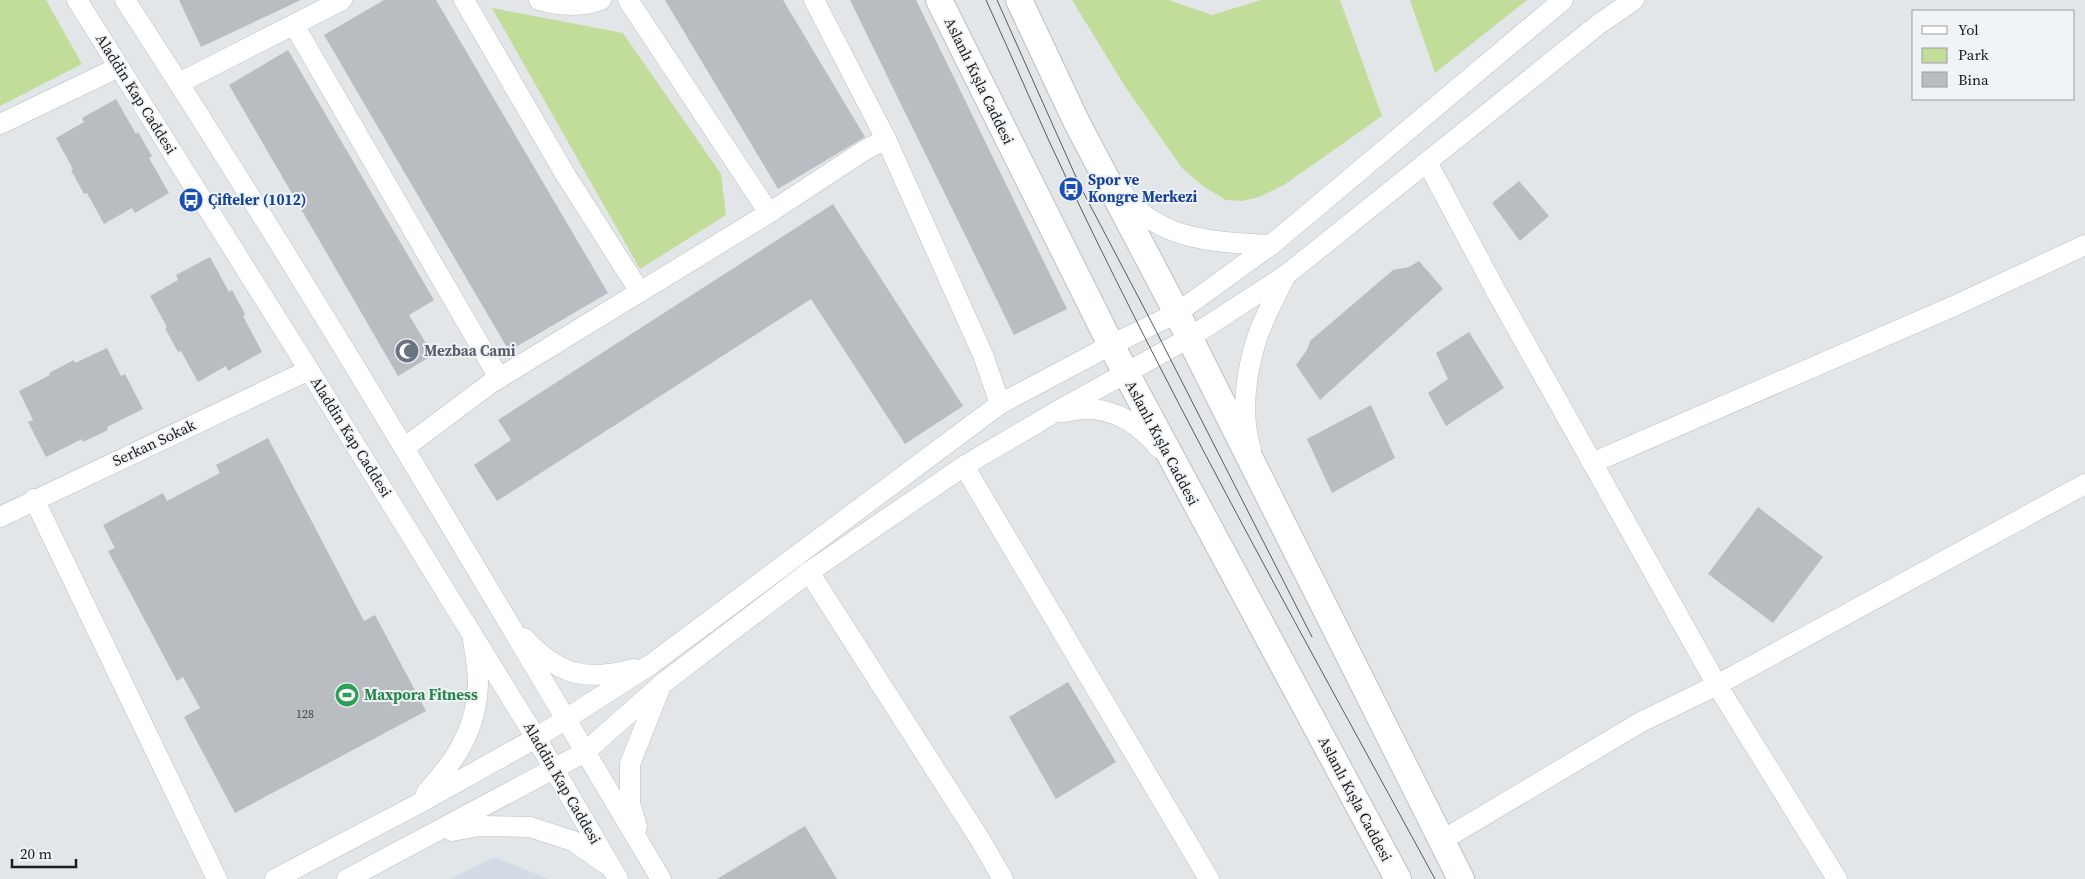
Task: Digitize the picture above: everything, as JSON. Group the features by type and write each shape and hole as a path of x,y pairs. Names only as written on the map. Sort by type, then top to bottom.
{"main road":[{"name":"Aslanlı Kışla Caddesi","path":"939,0 1111,345 1177,472 1398,879"},
{"path":"1019,0 1077,123 1177,313 1461,879"}],"street":[{"name":"Aladdin Kap Caddesi","path":"77,0 473,635 536,738 615,874"},
{"path":"125,0 179,83 404,448 661,879"},
{"path":"179,83 342,0"},
{"path":"464,0 565,174 640,292"},
{"path":"538,0 549,3 589,5 601,0"},
{"path":"628,0 769,213"},
{"path":"814,0 886,139 983,355 1000,404"},
{"path":"275,879 416,805 536,738 650,664 1000,404 1111,345 1177,313 1271,245 1563,0"},
{"path":"347,879 585,752 662,684 809,572 964,466 1125,372 1189,338 1286,275 1599,24 1634,0"},
{"path":"294,25 499,378"},
{"path":"0,124 119,67"},
{"path":"1077,123 1125,197 1152,221 1181,235 1218,242 1271,245"},
{"path":"404,448 499,378 769,213 865,150 886,139"},
{"path":"1428,162 1496,292 1717,685 1837,879"},
{"path":"1592,463 1954,306 2085,245"},
{"path":"1261,479 1247,436 1246,385 1257,338 1286,275"},
{"name":"Serkan Sokak","path":"0,517 34,499 309,370"},
{"path":"1052,414 1092,409 1123,417 1146,432 1177,472"},
{"path":"964,466 1209,879"},
{"path":"1441,841 1641,722 1717,685 2085,484"},
{"path":"34,499 217,879"},
{"path":"809,572 981,841 1003,879"},
{"path":"504,616 536,651 569,673 609,676 650,664"},
{"path":"416,805 450,768 472,727 478,683 473,635"},
{"path":"644,851 630,803 630,764 662,684"},
{"path":"433,834 480,826 530,827 573,841 615,874"}],"shaded area":[{"path":"494,857 549,879 450,879"}],"green space":[{"path":"0,0 46,0 82,64 0,106"},
{"path":"1072,0 1169,0 1212,15 1261,0 1340,0 1382,116 1284,185 1259,197 1242,201 1226,200 1204,187 1182,168 1126,88"},
{"path":"1410,0 1527,0 1435,73"},
{"path":"492,8 623,33 721,174 726,215 640,269"}],"building":[{"path":"179,0 301,0 201,47"},
{"path":"384,0 436,0 608,293 509,351 324,35"},
{"path":"665,0 783,0 865,137 778,189"},
{"path":"850,0 916,0 1067,309 1014,335"},
{"path":"288,50 434,300 409,315 433,355 398,376 229,85"},
{"path":"116,99 136,134 138,132 152,156 149,158 169,193 135,213 132,208 104,224 87,193 84,194 56,138 84,122 82,118"},
{"path":"1519,181 1549,216 1520,241 1492,203"},
{"path":"833,204 963,406 905,444 811,299 497,501 474,465 511,440 498,420"},
{"path":"210,257 229,292 232,290 262,352 228,371 226,366 198,382 181,351 178,352 150,296 178,280 176,275"},
{"path":"1419,261 1443,289 1320,400 1296,365 1307,350 1310,341 1393,270 1409,267"},
{"path":"1469,332 1504,388 1446,426 1428,393 1448,379 1436,353"},
{"path":"107,348 121,376 125,374 143,409 107,427 108,430 83,442 82,439 46,457 28,422 33,420 19,391 74,360 75,363"},
{"path":"1371,405 1395,458 1332,493 1307,439"},
{"path":"268,438 364,621 375,615 426,711 235,813 184,717 200,708 183,677 177,681 108,551 115,548 103,525 163,493 167,501 220,473 216,465"},
{"path":"1758,507 1823,557 1773,623 1708,574"},
{"path":"1068,682 1116,762 1056,799 1009,717"},
{"path":"805,826 837,879 717,879"}],"tram line":[{"path":"986,0 1061,167 1203,451 1435,879"},
{"path":"997,0 1080,186 1312,637"}],"place":[{"name":"Spor ve Kongre Merkezi","path":"1071,189"},
{"name":"Çifteler (1012)","path":"191,200"},
{"name":"Mezbaa Cami","path":"407,351"},
{"name":"Maxpora Fitness","path":"347,695"}]}
